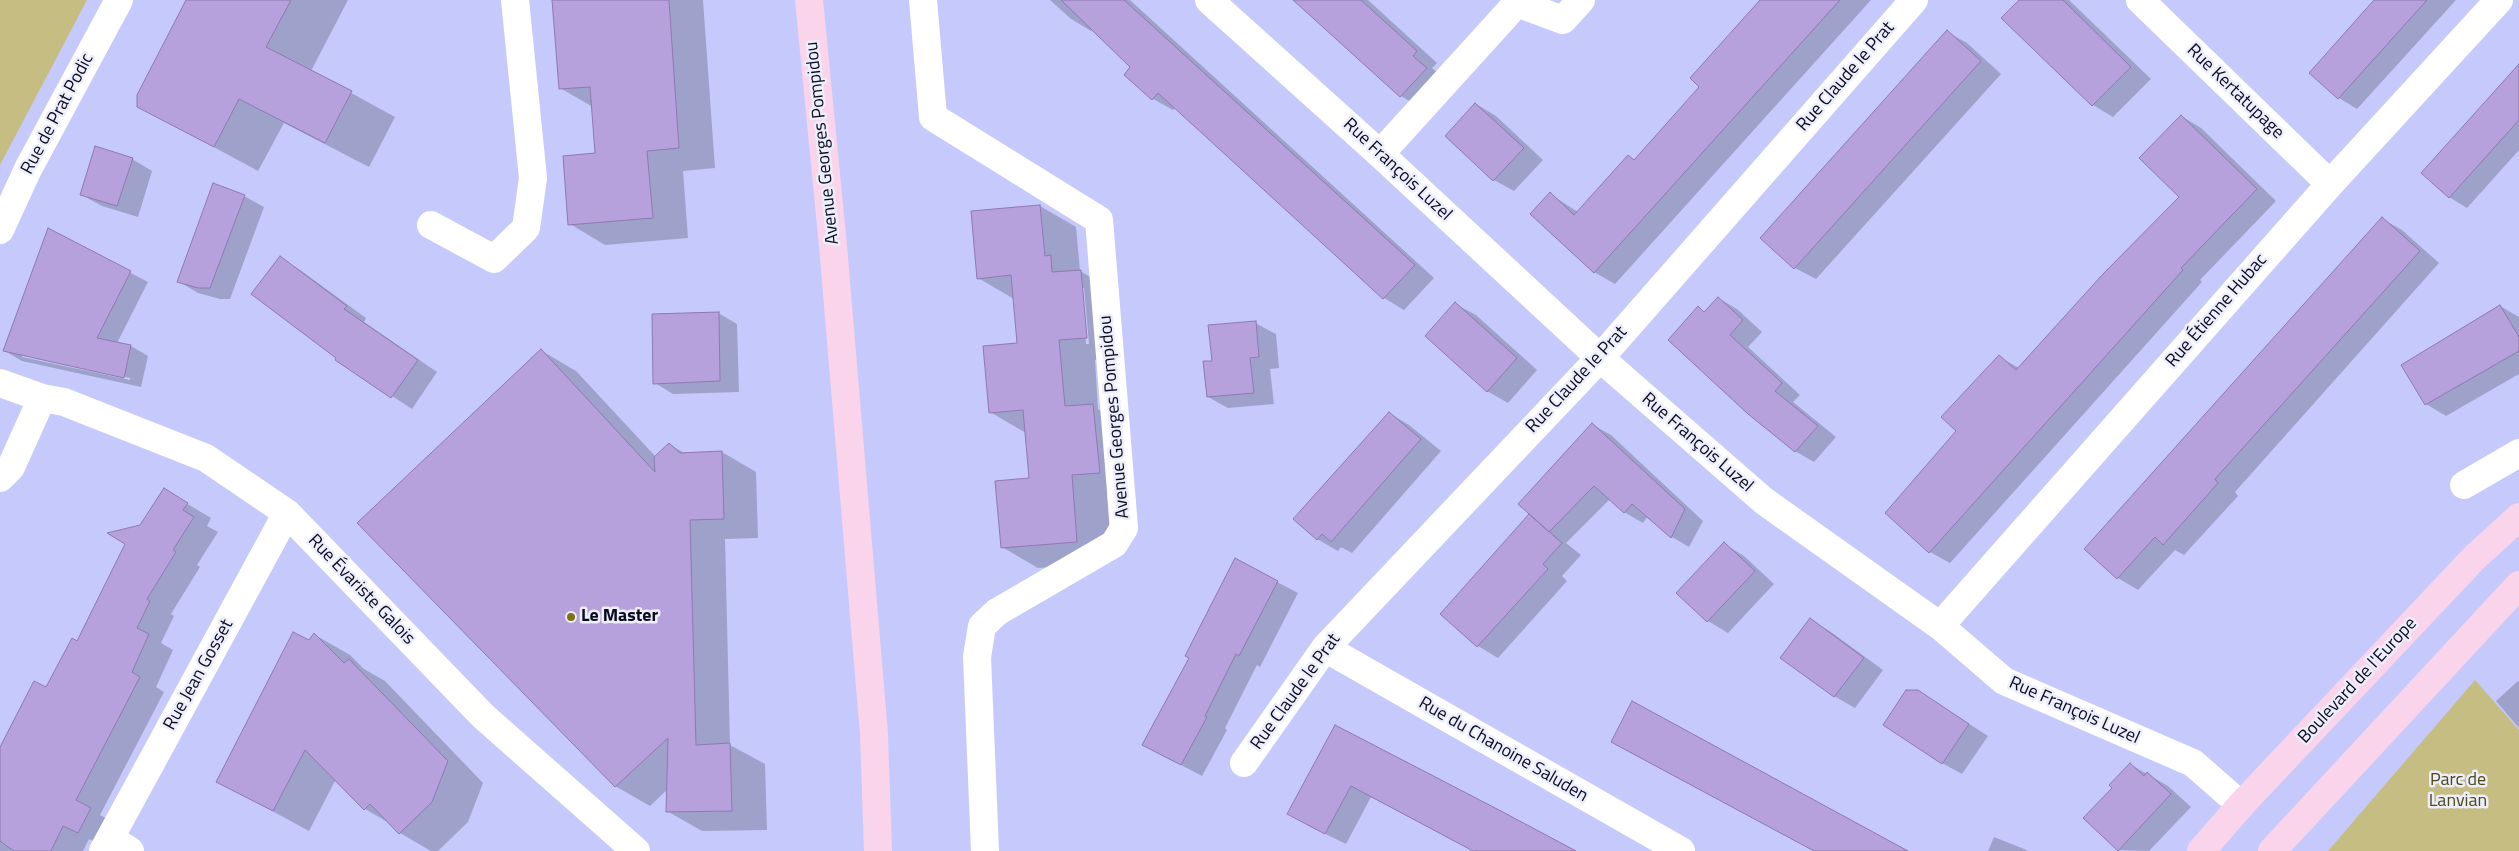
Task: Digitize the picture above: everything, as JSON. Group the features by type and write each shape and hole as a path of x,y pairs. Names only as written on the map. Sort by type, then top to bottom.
{"main road":[{"name":"Avenue Georges Pompidou","path":"809,0 834,256 874,734 878,851"},
{"name":"Boulevard de l'Europe","path":"2201,851 2241,805 2475,557 2519,517"},
{"path":"2272,851 2519,585"},
{"name":"Avenue Georges Pompidou","path":"874,734 891,851"}],"street":[{"name":"Rue de Prat Podic","path":"0,230 28,169 120,0"},
{"path":"431,225 494,259 526,228 534,178 515,0"},
{"name":"Avenue Georges Pompidou","path":"923,0 933,117 1099,220 1124,528 1114,544 996,612 982,626 977,657 985,851"},
{"name":"Rue François Luzel","path":"1209,0 1380,154 1600,358 1764,501 1940,626 2004,681 2193,763 2241,805"},
{"path":"1380,154 1517,2 1563,20 1581,0"},
{"name":"Rue Claude le Prat","path":"1244,763 1325,648 1600,358 1914,0"},
{"name":"Rue Kertatupage","path":"2140,0 2330,184"},
{"name":"Rue Étienne Hubac","path":"1940,626 2330,184 2499,0"},
{"path":"0,383 42,398 11,467 0,478"},
{"name":"Rue Évariste Galois","path":"42,398 64,402 206,458 288,513 483,716 636,851"},
{"path":"2464,485 2519,453"},
{"name":"Rue Jean Gosset","path":"114,847 288,513"},
{"name":"Rue du Chanoine Saluden","path":"1325,648 1681,851"}],"green space":[{"path":"0,0 87,0 0,165"},
{"name":"Parc de Lanvian","path":"2475,680 2519,730 2519,851 2328,851"}],"building":[{"path":"186,0 291,0 266,47 352,91 325,143 239,99 214,147 137,107 137,95"},
{"path":"552,0 669,0 679,148 647,151 653,218 568,225 563,156 595,153 590,87 559,89"},
{"path":"1061,0 1124,0 1415,265 1383,299 1158,93 1152,100 1124,75 1130,67"},
{"path":"1293,0 1361,0 1417,51 1413,56 1427,68 1400,97"},
{"path":"1760,0 1840,0 1594,273 1530,214 1550,192 1574,215 1628,155 1634,160 1699,87 1690,78"},
{"path":"2019,0 2063,0 2131,67 2092,106 2001,18"},
{"path":"2374,0 2427,0 2338,99 2309,73"},
{"path":"1947,30 1981,61 1794,269 1760,238"},
{"path":"2519,64 2519,120 2449,198 2421,173"},
{"path":"1475,103 1524,148 1493,181 1445,136"},
{"path":"2181,115 2257,189 2181,268 2183,270 1929,553 1885,513 1956,431 1941,417 1999,355 2016,370 2103,274 2179,197 2139,158"},
{"path":"95,146 133,158 117,206 80,195"},
{"path":"213,183 245,195 210,288 198,288 177,282"},
{"path":"1040,205 1045,256 1051,255 1052,272 1081,270 1087,338 1059,340 1065,406 1093,404 1100,473 1072,475 1077,542 1001,548 995,481 1029,478 1023,410 989,413 983,346 1017,343 1011,275 977,279 971,211"},
{"path":"2382,217 2420,251 2215,479 2218,483 2163,545 2155,537 2117,579 2084,549"},
{"path":"48,228 131,271 97,338 131,345 124,378 3,351"},
{"path":"280,256 347,306 344,309 418,360 391,398 335,360 336,358 251,294"},
{"path":"1718,297 1743,320 1730,335 1782,383 1775,391 1818,426 1795,452 1748,414 1668,340 1698,306 1704,312"},
{"path":"1455,302 1517,358 1487,392 1425,336"},
{"path":"2500,305 2519,337 2519,351 2425,405 2401,365"},
{"path":"719,312 720,381 653,384 652,314"},
{"path":"1256,321 1259,357 1250,358 1254,393 1207,397 1203,361 1212,361 1208,325"},
{"name":"Le Master","path":"541,349 655,472 654,457 669,443 680,453 722,451 724,519 690,520 696,745 730,743 732,811 666,812 668,738 615,787 357,523"},
{"path":"1389,412 1421,439 1331,542 1322,534 1317,540 1293,519"},
{"path":"1592,423 1685,509 1671,538 1632,504 1624,513 1594,486 1549,532 1518,504"},
{"path":"164,488 188,503 183,510 194,517 173,550 176,552 147,599 150,601 137,628 149,634 132,672 140,677 76,800 91,808 78,833 63,826 51,851 14,851 0,841 0,747 34,681 46,687 72,638 77,641 125,544 107,533 140,525"},
{"path":"1529,514 1562,543 1543,564 1548,569 1477,647 1440,614"},
{"path":"1724,542 1755,571 1707,622 1676,593"},
{"path":"1235,558 1278,581 1239,656 1236,654 1205,716 1207,717 1181,765 1142,745 1189,658 1185,656"},
{"path":"1810,618 1864,658 1834,697 1780,658"},
{"path":"293,632 309,640 314,633 344,663 349,659 448,761 432,802 399,834 370,804 364,810 305,750 273,811 216,782"},
{"path":"1906,690 1918,690 1969,724 1942,764 1883,725"},
{"path":"1632,701 1908,851 1814,851 1611,742"},
{"path":"1335,725 1576,851 1473,851 1351,786 1325,834 1287,814"},
{"path":"2130,763 2144,776 2147,772 2171,794 2118,851 2083,818 2112,788 2109,785"}],"place":[{"name":"Le Master","path":"571,617"}]}
